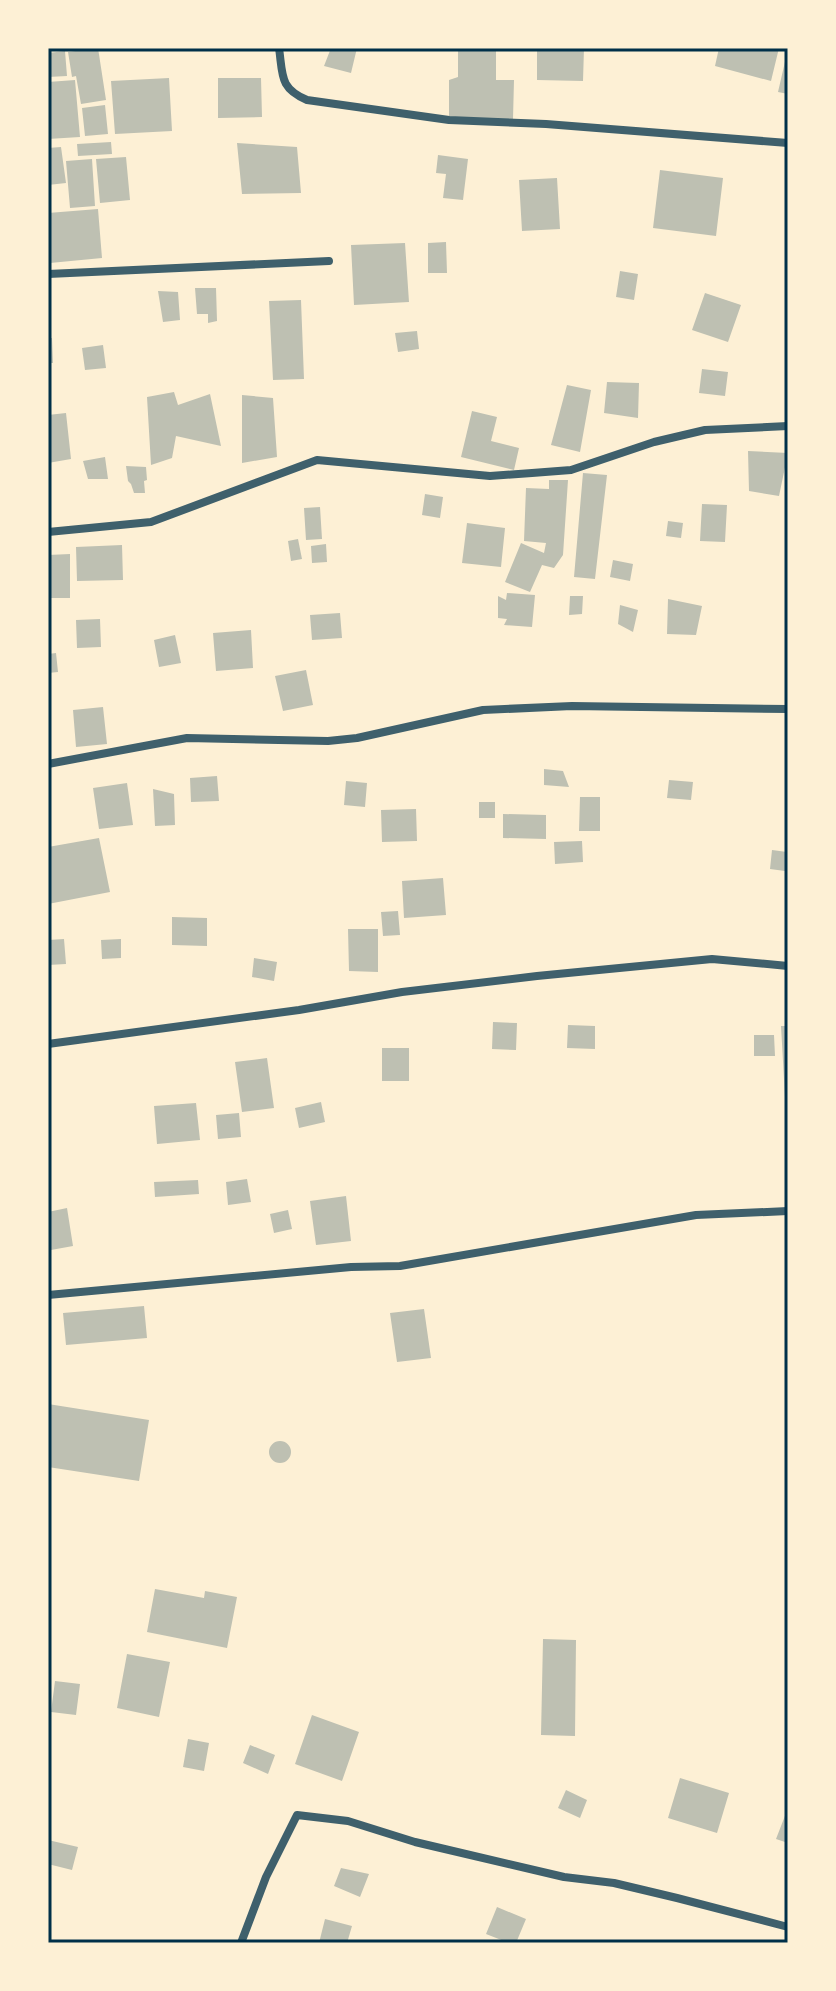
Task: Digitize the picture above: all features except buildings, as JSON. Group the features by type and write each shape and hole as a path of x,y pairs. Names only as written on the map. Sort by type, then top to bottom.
{"street":[{"path":"279,48 284,85 293,94 307,100 449,120 546,124 788,143"},
{"path":"48,274 329,261"},
{"path":"48,532 151,522 317,460 490,476 532,473 571,470 654,442 705,430 788,426"},
{"path":"48,764 187,738 309,738 328,741 357,738 483,710 572,706 788,709"},
{"path":"48,1044 299,1010 402,992 537,976 712,959 788,966"},
{"path":"48,1295 351,1267 400,1266 696,1215 788,1211"},
{"path":"241,1943 266,1877 297,1815 348,1821 429,1845 564,1877 652,1892 788,1927"}]}
